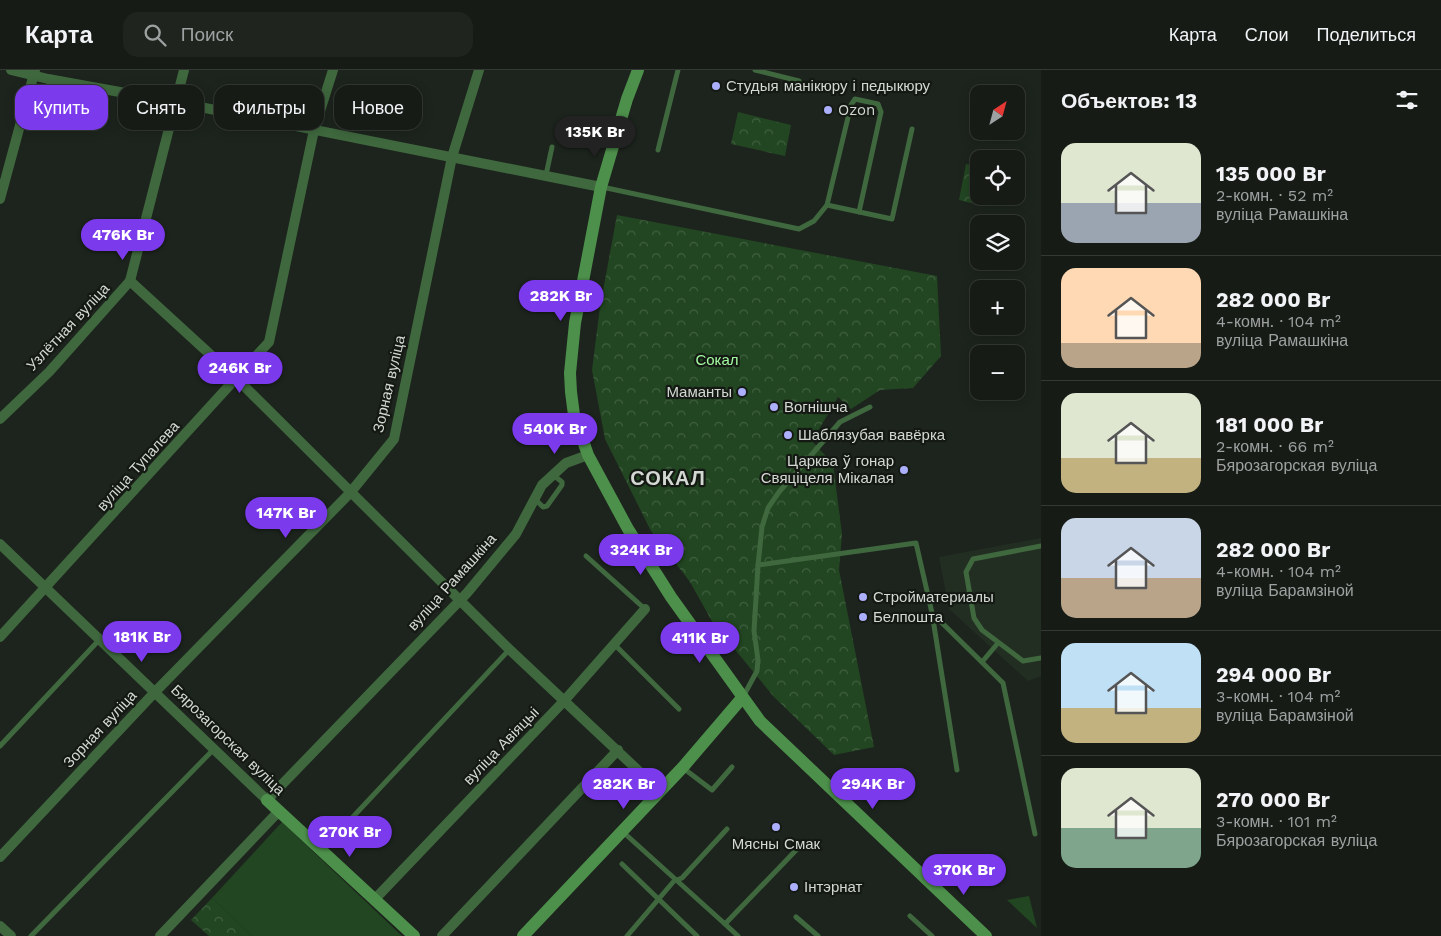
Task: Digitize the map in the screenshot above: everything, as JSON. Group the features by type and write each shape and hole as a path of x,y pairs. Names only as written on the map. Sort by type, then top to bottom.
{"street":[{"path":"11,70 118,90"},
{"name":"Узлётная вуліца","path":"180,85 184,70"},
{"name":"вуліца Тупалева","path":"324,98 333,70"},
{"name":"Зорная вуліца","path":"0,857 155,692 350,492 394,439 452,158 479,70"},
{"path":"638,70 627,99 602,187 575,323 570,373 574,415 588,454 628,529 695,632 760,721 986,936"},
{"path":"0,199 35,73"},
{"name":"Узлётная вуліца","path":"0,419 48,372 130,281 142,243 169,130"},
{"path":"314,130 602,187"},
{"name":"вуліца Тупалева","path":"0,637 269,342 314,130"},
{"path":"130,281 237,379 510,650 660,791"},
{"name":"вуліца Рамашкіна","path":"268,800 460,601 516,534 542,485 552,474 566,463 588,454"},
{"name":"Бярозагорская вуліца","path":"0,544 279,811 414,936"},
{"name":"вуліца Авіяцыі","path":"374,899 564,700 645,609"},
{"path":"523,936 683,767 742,698"},
{"path":"442,936 618,750"},
{"path":"160,936 279,811"},
{"path":"0,926 11,936"}],"lane":[{"path":"658,150 678,70"},
{"path":"755,70 799,81"},
{"path":"602,187 799,229 814,221 827,205 852,105 856,100 878,104 881,112 859,212"},
{"path":"827,205 892,219 912,129"},
{"path":"546,175 552,147"},
{"path":"742,698 757,671 758,660 754,632 758,565 762,527 768,508 779,492 840,422 870,407"},
{"path":"534,499 543,506 546,506 562,485 562,482 552,474"},
{"path":"758,565 916,542 932,613 957,770"},
{"path":"1041,546 973,559 966,572 974,618 982,630 1023,661 1041,658"},
{"path":"586,556 645,609"},
{"path":"932,613 1003,683 1035,834"},
{"path":"0,746 100,639"},
{"path":"982,662 998,642"},
{"path":"614,644 679,709"},
{"path":"322,851 510,650"},
{"path":"31,936 214,749"},
{"path":"683,767 712,790 732,767"},
{"path":"627,936 674,880 682,878 727,829"},
{"path":"622,832 738,936"},
{"path":"725,924 801,845"},
{"path":"622,864 697,936"},
{"path":"910,916 932,936"},
{"path":"796,917 818,936"}],"shaded area":[{"path":"1041,538 1041,676 1028,681 949,609 939,557"}],"green space":[{"path":"738,112 791,125 785,156 731,144"},
{"path":"966,164 970,165 970,203 959,200"},
{"name":"Сокал","path":"617,215 937,276 941,356 913,388 880,390 851,409 838,397 812,441 833,464 842,534 839,570 874,747 834,755 774,697 713,623 690,582 651,531 605,439 592,370 600,307"},
{"path":"282,822 402,936 252,936 212,898"},
{"path":"1029,896 1037,928 1007,900"},
{"path":"212,898 252,936 209,936 191,920"}],"place":[{"name":"Студыя манікюру і педыкюру","path":"716,86"},
{"name":"Ozon","path":"828,110"},
{"name":"Маманты","path":"742,392"},
{"name":"Вогнішча","path":"774,407"},
{"name":"Шаблязубая вавёрка","path":"788,435"},
{"name":"Царква ў гонар Свяціцеля Мікалая","path":"904,470"},
{"name":"Стройматериалы","path":"863,597"},
{"name":"Белпошта","path":"863,617"},
{"name":"Мясны Смак","path":"776,827"},
{"name":"Інтэрнат","path":"794,887"}],"district":[{"name":"СОКАЛ","path":"668,478"}]}
